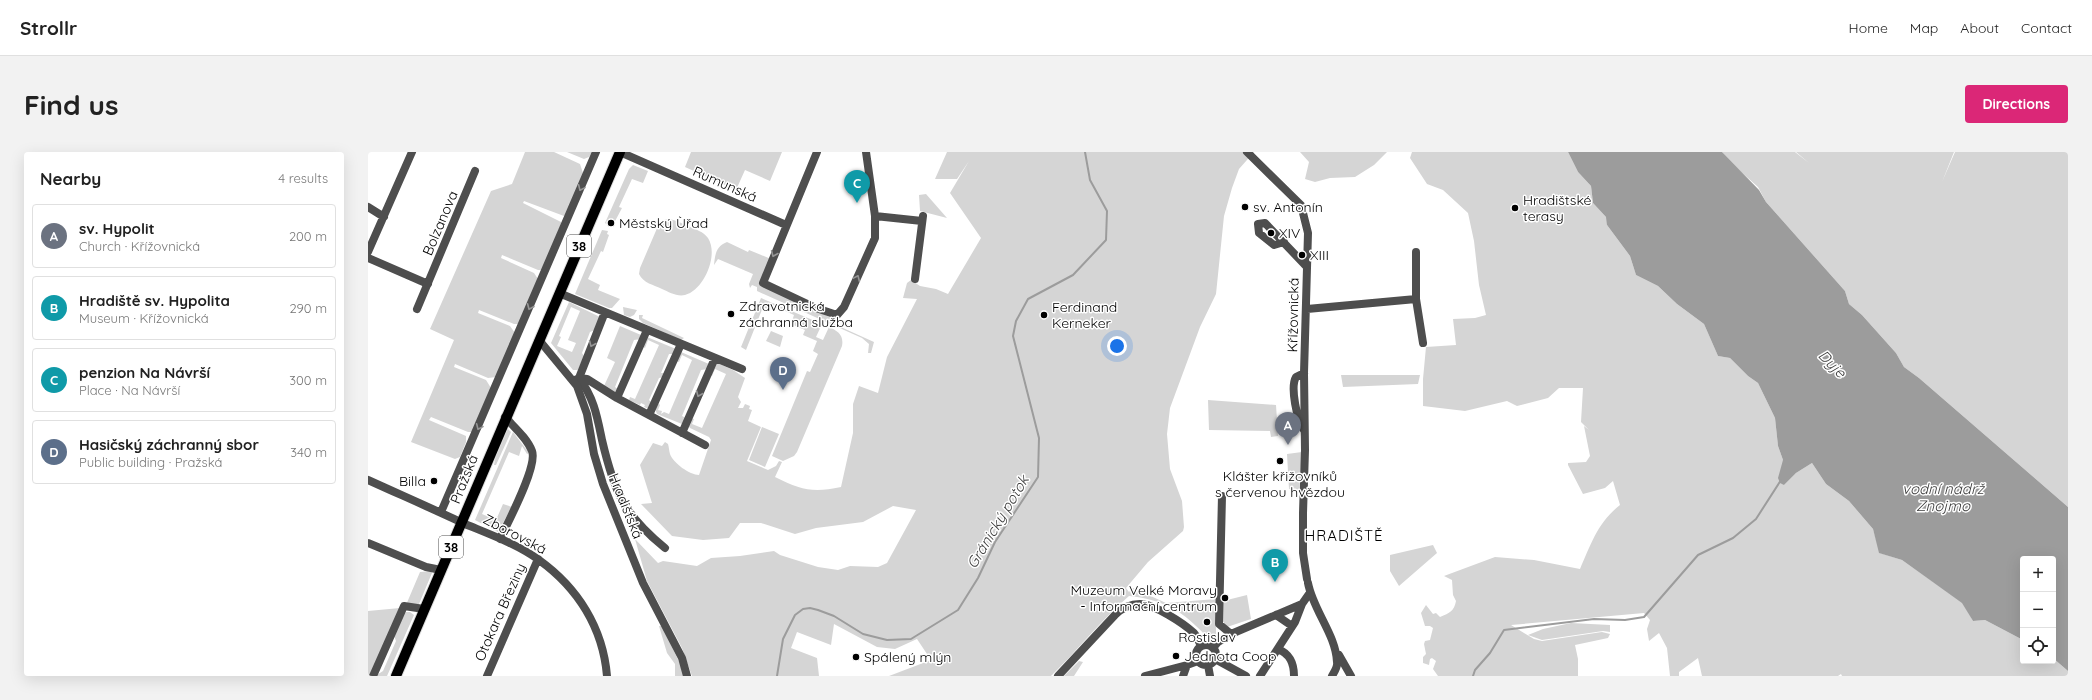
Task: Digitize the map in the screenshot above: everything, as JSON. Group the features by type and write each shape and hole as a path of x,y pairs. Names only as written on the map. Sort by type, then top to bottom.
{"main road":[{"name":"Pražská","path":"396,676 505,417 542,344 559,293 620,152"}],"street":[{"path":"368,252 412,152"},
{"name":"Pražská","path":"441,512 596,152"},
{"name":"Rumunská","path":"620,152 786,225"},
{"path":"816,152 763,283 816,308 837,315 844,307 875,238 874,216 866,152"},
{"name":"Křížovnická","path":"1247,152 1300,205 1303,210 1308,233 1304,373 1296,377 1294,385 1298,416 1305,431 1303,553 1310,594 1335,649 1350,676"},
{"name":"Bolzanova","path":"417,309 475,170"},
{"path":"368,206 384,216"},
{"path":"874,216 923,219 915,279"},
{"path":"1284,242 1306,266"},
{"path":"1416,252 1416,299 1423,343"},
{"path":"368,258 428,284"},
{"path":"559,293 742,369"},
{"path":"1307,309 1416,299"},
{"path":"605,312 577,378 587,379 617,398 705,445"},
{"path":"617,398 647,330"},
{"name":"Hradišťská","path":"542,344 577,378 592,398 609,467 618,494 624,506 644,531 665,548"},
{"path":"649,415 681,344"},
{"path":"682,433 715,358"},
{"name":"Hradišťská","path":"577,378 584,402 595,460 602,484 643,583 682,658 687,676"},
{"path":"500,539 533,467 533,452 525,439 505,417"},
{"name":"Zborovská","path":"368,480 500,539 538,559 564,581 580,600 594,625 605,660 606,676"},
{"path":"1208,665 1215,659 1219,624 1222,496"},
{"path":"368,543 426,567 441,570"},
{"name":"Otokara Březiny","path":"487,676 538,559"},
{"path":"1260,676 1292,626 1302,604 1310,594"},
{"path":"1058,676 1122,608 1132,604 1147,605 1169,616 1195,634 1201,646"},
{"path":"1201,646 1216,645 1231,634 1302,604"},
{"path":"373,676 404,606 424,609"},
{"path":"1276,615 1292,626"},
{"path":"1219,624 1231,634"},
{"path":"1201,646 1196,653 1198,661 1202,664 1208,665"},
{"path":"1278,649 1287,653 1291,659 1294,676"},
{"path":"1332,676 1338,664 1335,649"},
{"path":"1215,659 1246,676"},
{"path":"1145,676 1198,661"},
{"path":"1183,676 1187,665"},
{"path":"1208,665 1210,676"}],"shaded area":[{"path":"525,152 554,152 580,164 584,176 568,213 564,216 524,201 523,203 561,222 561,224 542,270 538,270 502,255 501,258 534,273 538,279 519,324 514,324 479,310 478,313 510,326 515,333 496,377 488,378 455,364 454,367 486,380 491,388 472,432 468,432 431,417 429,420 466,436 466,442 460,457 455,459 411,442 454,340 430,329 491,191 512,184"},
{"path":"567,152 592,152 589,157 584,159"},
{"path":"691,152 782,152 770,181 745,170 736,190 685,167"},
{"path":"947,152 1254,152 1239,169 1232,188 1224,216 1216,294 1200,327 1170,408 1167,434 1170,469 1182,501 1183,531 1148,562 1126,588 1129,592 1133,588 1166,603 1216,599 1216,637 1207,637 1190,620 1172,608 1153,600 1129,596 1051,676 889,676 931,660 917,639 895,649 877,647 834,624 831,645 797,632 791,648 817,658 819,676 692,676 682,648 647,581 635,539 658,563 663,561 697,566 711,558 740,556 774,551 780,555 818,567 838,570 850,566 878,567 887,563 916,510 893,506 863,522 816,528 795,534 761,523 740,523 729,538 703,540 672,536 641,504 652,503 640,465 653,443 662,446 665,442 668,444 670,453 678,465 691,473 699,475 711,440 709,437 690,428 688,425 691,418 694,419 692,424 702,428 726,374 715,369 712,376 709,375 715,362 733,370 745,378 738,397 741,402 738,408 743,408 745,404 750,406 749,409 752,410 748,421 761,427 747,461 768,470 776,466 779,461 782,462 775,477 792,485 815,490 841,487 853,433 853,404 859,386 878,393 887,357 917,299 903,298 907,283 911,280 920,286 936,289 948,294 981,238 950,193 969,161 957,179 935,179"},
{"path":"1300,152 1387,152 1374,165 1355,177 1330,178 1315,182 1305,179 1309,162"},
{"path":"1412,152 1568,152 1578,172 1591,186 1593,203 1607,218 1607,225 1630,256 1636,275 1658,286 1677,304 1704,324 1718,356 1730,358 1748,376 1758,383 1775,418 1778,446 1783,460 1784,485 1796,473 1812,463 1826,484 1849,501 1873,529 1880,553 1902,560 1963,603 1973,621 1985,620 2020,638 2020,664 2056,664 2056,661 2068,671 2068,676 1842,676 1841,674 1838,676 1702,676 1698,658 1679,672 1679,676 1670,676 1667,648 1659,633 1649,641 1647,629 1650,620 1644,613 1511,625 1534,639 1542,641 1602,632 1610,634 1608,638 1575,645 1578,659 1578,676 1438,676 1433,669 1436,661 1432,658 1430,659 1429,665 1423,663 1423,657 1426,654 1424,644 1425,641 1430,640 1433,628 1430,626 1425,626 1421,613 1426,605 1433,614 1436,613 1440,617 1449,613 1453,609 1456,601 1453,595 1452,580 1444,576 1495,557 1534,560 1580,569 1601,526 1612,512 1620,505 1613,481 1605,488 1583,494 1568,465 1568,463 1586,462 1590,456 1584,426 1589,430 1581,422 1583,388 1559,388 1548,398 1517,406 1507,401 1465,411 1423,406 1423,379 1426,347 1456,345 1453,319 1475,318 1486,315 1479,285 1474,241 1468,213 1443,190 1427,184 1410,158"},
{"path":"1722,152 1795,152 1809,163 1796,152 1954,152 1942,182 1955,152 2068,152 2068,507 1919,378 1904,367 1896,353 1862,315 1849,304 1845,291 1766,202 1758,187 1730,162"},
{"path":"633,165 648,171 643,183 632,179 619,207 622,208 613,225 611,224 610,227 605,223 629,169"},
{"path":"926,194 947,218 920,211 919,195"},
{"path":"667,219 678,221 702,232 708,238 711,245 711,262 704,279 692,292 685,295 673,294 652,285 643,280 639,274 640,268 658,226 662,221"},
{"path":"602,230 608,231 607,234 609,235 603,252 601,251 588,279 600,285 598,290 620,299 612,308 575,294"},
{"path":"727,242 748,252 749,250 771,259 759,285 836,320 834,324 874,342 871,353 868,353 869,344 862,338 757,291 757,287 752,285 750,288 749,284 753,274 718,259 714,265 718,248"},
{"path":"761,298 822,324 816,337 823,340 829,327 838,332 842,339 842,346 797,452 794,456 783,461 772,456 807,371 810,372 818,354 813,351 817,341 803,335 805,330 791,324 794,315 772,305 770,310 763,307 746,350 741,347"},
{"path":"569,302 600,317 595,330 590,332 582,353 584,356 578,370 573,370 551,343","holes":["571,307 580,311 568,340 576,343 572,352 557,346 561,337 559,336"]},
{"path":"623,307 637,310 634,315 630,317 624,315"},
{"path":"639,315 643,315 642,318 684,338 681,340 643,323 639,319"},
{"path":"620,326 641,335 641,339 634,340 615,387 619,390 617,394 604,386 615,362 607,358"},
{"path":"771,331 783,336 780,347 766,341"},
{"path":"647,337 676,349 674,354 669,354 661,373 666,373 664,377 659,378 649,400 653,404 649,409 644,407 645,405 641,403 640,405 629,400 630,397 635,399 659,345 648,340 645,348 642,346"},
{"path":"681,352 709,364 707,369 701,370 682,416 686,418 682,424 657,414 655,409 658,403 660,405 658,410 662,411 661,414 664,412 669,414 692,360 682,355 679,362 676,361"},
{"path":"1341,375 1420,375 1418,384 1343,387"},
{"path":"1208,400 1276,405 1278,436 1271,437 1270,431 1209,430"},
{"path":"506,427 511,432 496,465 494,465 496,454"},
{"path":"762,427 779,434 765,467 749,460"},
{"path":"513,432 529,453 527,454 522,446 519,456 509,452 482,514 496,520 503,504 512,507 498,532 475,520"},
{"path":"1302,452 1299,490 1289,489 1287,454"},
{"path":"1433,545 1437,553 1399,586 1390,571 1390,555"},
{"path":"431,571 432,573 419,604 406,605 420,572"},
{"path":"1247,595 1251,619 1227,627 1222,620 1223,601"},
{"path":"400,608 371,676 368,676 368,611"},
{"path":"406,612 410,612 414,615 387,676 375,676 383,671 396,641 393,633 401,616"},
{"path":"1571,623 1610,625 1610,632 1603,631 1542,640 1528,635 1543,629"},
{"path":"659,626 662,626 681,666 684,676 675,676 675,664 667,653"},
{"path":"1079,661 1083,662 1074,676 1064,676"}],"water":[{"name":"vodní nádrž Znojmo","path":"1568,152 1722,152 1759,190 1766,202 1845,291 1849,304 1862,315 1896,353 1904,367 1919,378 2068,507 2068,671 2056,661 2056,556 2020,556 2020,638 1985,620 1973,621 1962,603 1902,560 1879,553 1873,529 1849,501 1826,484 1812,463 1796,473 1784,485 1780,483 1778,478 1783,460 1778,446 1775,418 1758,383 1748,376 1730,358 1718,356 1704,324 1677,304 1658,286 1636,275 1630,256 1607,225 1606,217 1593,203 1591,186 1578,172"}],"waterway":[{"name":"Gránický potok","path":"777,676 783,639 795,615 803,609 810,608 818,610 834,616 863,634 887,640 911,639 958,610 978,578 995,542 1038,477 1039,438 1013,336 1016,321 1028,299 1073,275 1106,240 1107,211 1090,180 1085,152"},
{"path":"1473,676 1475,670 1490,653 1504,630 1594,619 1625,620 1644,617 1698,555 1733,538 1756,519 1781,480"}],"place":[{"name":"penzion Na Návrší","path":"857,203"},
{"name":"sv. Antonín","path":"1245,207"},
{"name":"Hradištské terasy","path":"1515,208"},
{"name":"Městský Ùřad","path":"611,223"},
{"name":"XIV","path":"1271,233"},
{"name":"XIII","path":"1302,255"},
{"name":"Zdravotnická záchranná služba","path":"731,314"},
{"name":"Ferdinand Kerneker","path":"1044,315"},
{"name":"Hasičský záchranný sbor","path":"783,390"},
{"name":"sv. Hypolit","path":"1288,445"},
{"name":"Klášter křižovníků s červenou hvězdou","path":"1280,461"},
{"name":"Billa","path":"434,481"},
{"name":"Hradiště sv. Hypolita","path":"1275,582"},
{"name":"Muzeum Velké Moravy - Informační centrum","path":"1225,598"},
{"name":"Rostislav","path":"1207,622"},
{"name":"Jednota Coop","path":"1176,656"},
{"name":"Spálený mlýn","path":"856,657"}],"district":[{"name":"HRADIŠTĚ","path":"1344,536"}],"water label":[{"name":"Dyje","path":"1832,364"}]}
